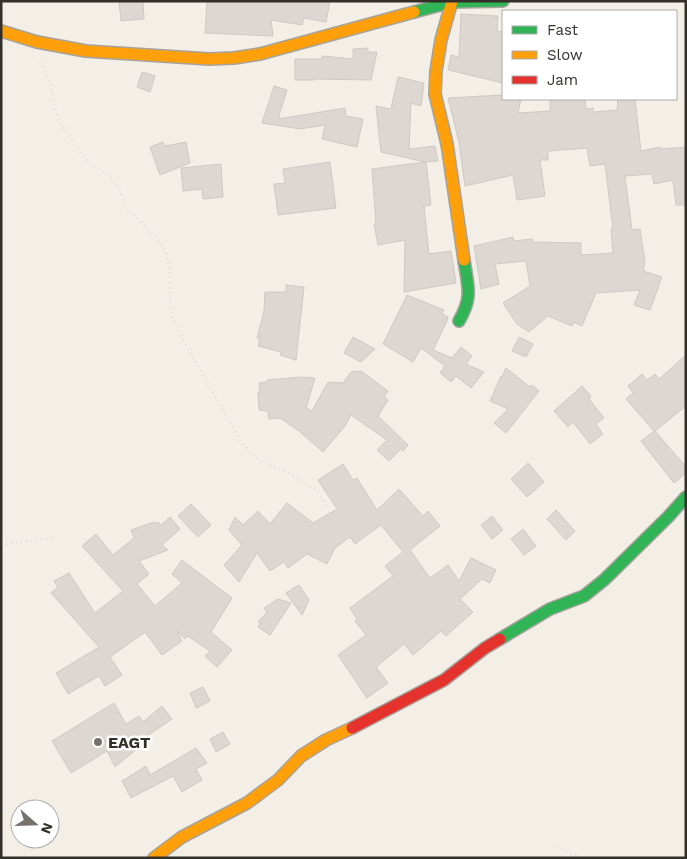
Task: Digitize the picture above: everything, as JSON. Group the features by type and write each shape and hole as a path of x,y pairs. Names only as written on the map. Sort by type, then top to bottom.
{"street":[{"path":"1,31 37,42 86,51 209,59 234,58 278,50 452,2 504,1"},
{"path":"452,2 440,40 435,94 448,144 469,291 468,307 459,322"},
{"path":"154,858 182,837 248,803 278,780 302,756 326,740 361,724 444,680 485,648 550,610 584,596 618,566 686,497"}],"path":[{"path":"25,38 41,62 51,85 54,106 60,122 72,142 85,159 116,182 127,208 158,240 166,252 170,272 170,302 173,319 243,445 260,461 286,472 316,490 326,506"},
{"path":"1,544 54,538"},
{"path":"557,847 582,858"}],"building":[{"path":"119,1 143,1 144,19 121,21"},
{"path":"207,1 330,1 326,22 304,18 302,25 271,20 273,36 205,33"},
{"path":"461,14 498,16 497,31 502,32 502,83 448,70 451,55 459,57"},
{"path":"368,48 368,52 377,52 371,80 295,80 295,59 322,59 322,56 353,59 353,49"},
{"path":"142,72 155,76 150,92 137,87"},
{"path":"398,77 424,83 421,106 411,103 409,149 435,146 438,161 426,162 431,205 424,206 429,254 451,251 456,283 404,292 405,240 378,245 374,224 376,224 372,169 425,162 381,152 376,106 391,109"},
{"path":"274,86 287,90 278,119 345,108 346,116 363,119 357,147 322,139 325,125 300,129 262,123"},
{"path":"502,95 502,100 521,100 518,113 550,111 550,100 585,100 586,109 593,108 593,112 617,110 618,100 635,100 641,151 660,147 661,149 686,147 686,205 676,205 673,180 654,184 652,174 625,176 632,230 640,229 645,261 643,271 662,277 650,310 634,305 640,290 596,293 582,326 573,322 572,326 548,316 529,332 517,324 503,303 530,286 526,261 495,264 499,284 481,289 474,246 513,237 514,241 532,239 533,242 581,243 581,255 613,253 611,229 613,229 605,164 590,166 587,148 548,151 548,160 540,160 545,196 517,200 513,175 465,186 459,142 448,98"},
{"path":"163,142 165,146 186,142 190,163 160,175 150,147"},
{"path":"330,162 336,208 278,215 274,184 285,183 283,169"},
{"path":"221,164 223,197 203,199 202,189 183,191 181,168"},
{"path":"286,285 304,287 296,360 280,355 281,352 258,346 260,338 257,338 264,311 265,292 286,292"},
{"path":"407,295 444,310 442,314 448,317 447,321 433,350 452,358 461,347 472,356 466,364 484,372 471,388 456,376 451,382 440,373 445,366 421,348 413,362 383,344"},
{"path":"353,337 375,349 361,362 344,353"},
{"path":"519,337 533,344 526,357 512,351"},
{"path":"686,355 686,406 655,431 686,467 686,473 674,483 641,441 654,431 626,399 633,393 628,386 642,374 647,380 655,374 659,379"},
{"path":"506,368 530,387 532,385 539,391 506,433 494,423 508,409 490,401"},
{"path":"361,371 388,391 384,397 388,400 378,416 408,445 389,461 377,450 387,440 351,415 345,426 323,452 299,431 280,418 269,419 268,411 259,410 259,383 267,382 267,380 301,377 315,378 306,408 312,411 328,382 343,383 351,372"},
{"path":"582,386 591,396 589,399 604,418 596,424 603,434 590,444 573,422 568,427 554,411"},
{"path":"528,463 544,482 527,497 511,479"},
{"path":"343,464 353,480 357,478 377,510 399,489 423,516 428,511 440,526 410,550 430,578 448,565 459,581 471,558 496,570 490,583 482,579 460,599 473,612 446,636 441,631 413,655 404,644 376,667 388,683 367,698 338,655 366,635 355,621 357,619 350,608 393,576 385,566 403,552 381,525 355,544 350,537 335,548 327,564 307,554 288,568 284,562 270,571 257,553 239,582 224,565 242,545 229,530 235,517 243,525 258,511 270,524 287,503 313,523 337,509 318,480"},
{"path":"191,504 211,525 198,537 178,516"},
{"path":"556,510 575,531 566,540 547,519"},
{"path":"492,516 503,530 492,539 481,525"},
{"path":"170,517 180,529 162,545 168,550 139,561 149,574 137,584 155,606 182,583 172,574 182,560 232,598 211,632 232,650 217,667 205,656 210,651 188,636 185,639 177,631 182,641 162,655 145,632 110,657 122,675 105,686 99,676 68,694 56,673 99,647 51,593 58,587 54,581 69,573 95,613 123,591 82,546 96,534 113,555 134,538 131,530 154,522 155,524 158,522 161,525"},
{"path":"523,529 536,546 524,555 511,539"},
{"path":"299,585 309,600 302,615 286,593"},
{"path":"278,599 291,603 270,635 258,627 260,623 258,622 267,612 264,608"},
{"path":"203,687 210,701 196,708 190,693"},
{"path":"114,703 126,724 139,716 143,722 162,706 172,719 134,745 137,749 115,767 107,751 71,773 52,741"},
{"path":"223,732 230,744 216,752 210,739"},
{"path":"196,748 207,763 196,769 202,780 182,792 173,776 131,798 122,781 146,766 150,775"}],"traffic: fast":[{"path":"414,12 452,2 503,1"},
{"path":"459,321 468,298 464,260"},
{"path":"500,639 550,609 584,596 604,580 686,497"}],"traffic: slow":[{"path":"452,1 441,40 436,71 435,94 447,144 464,260"},
{"path":"1,31 37,42 86,51 209,59 234,58 260,54 414,12"},
{"path":"154,858 182,837 247,803 278,780 301,756 326,740 352,728"}],"traffic: jam":[{"path":"352,728 444,680 485,648 500,639"}],"place":[{"name":"EAGT","path":"98,742"}]}
